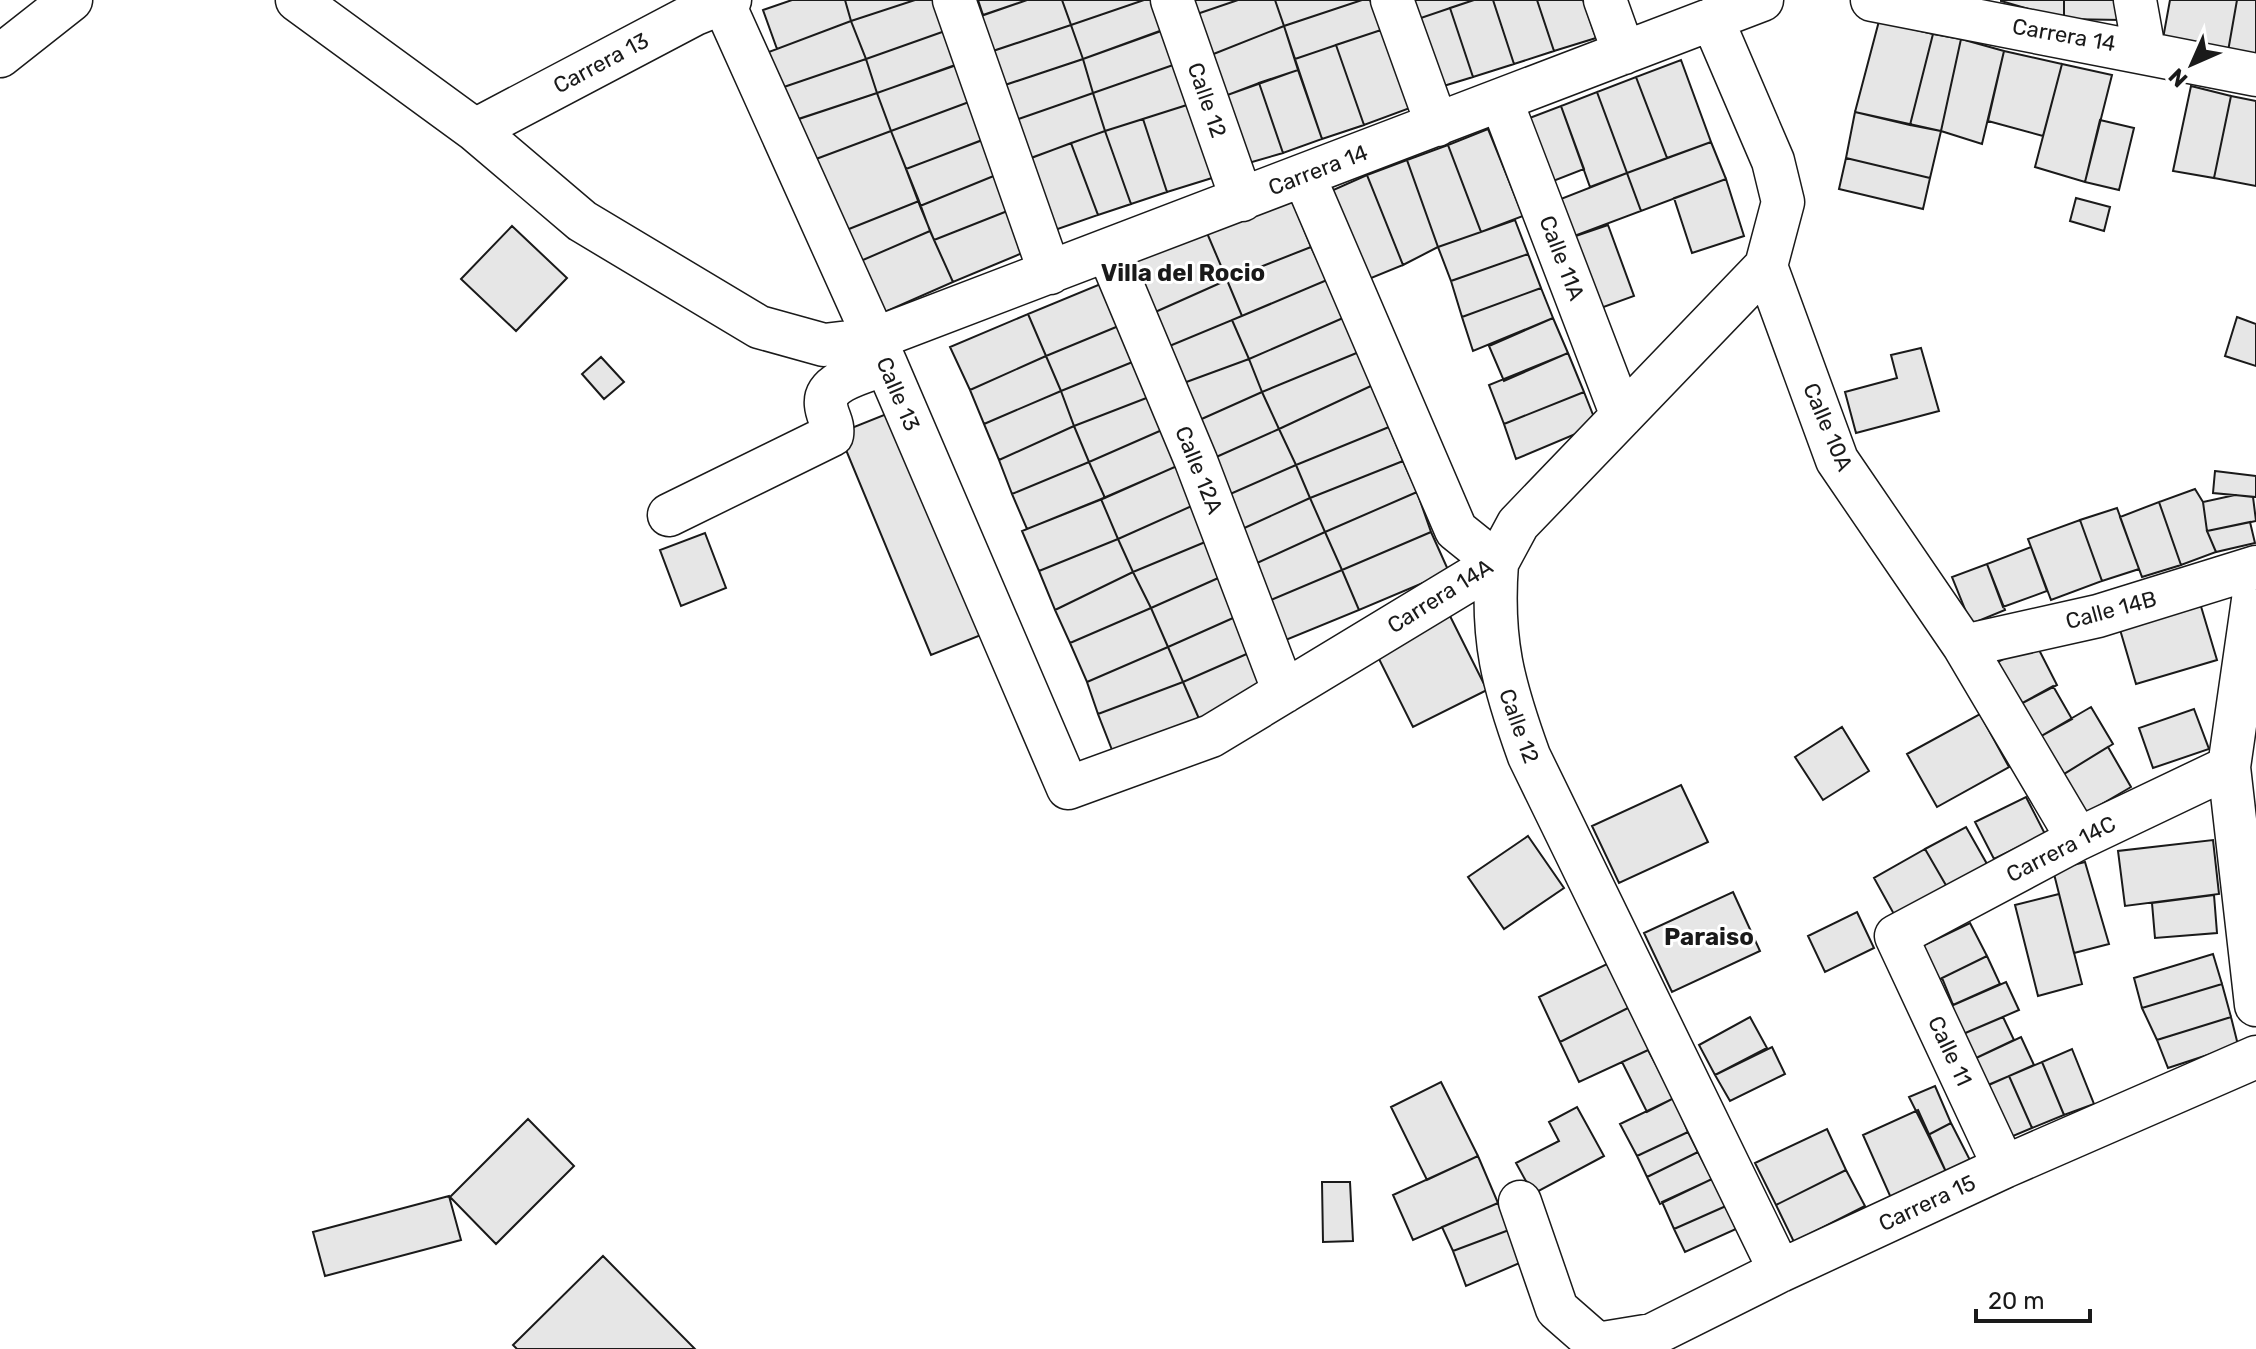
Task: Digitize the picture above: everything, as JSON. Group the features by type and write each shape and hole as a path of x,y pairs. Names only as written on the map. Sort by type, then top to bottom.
{"street":[{"path":"0,56 71,0"},
{"path":"297,0 475,130 582,221 759,327 824,345 880,352"},
{"path":"954,0 1050,273"},
{"name":"Calle 12","path":"1172,0 1242,200"},
{"path":"1392,0 1437,125"},
{"path":"1605,0 1624,53"},
{"name":"Carrera 14","path":"880,352 1050,273 1762,0"},
{"name":"Carrera 14","path":"1872,0 2144,50 2256,75"},
{"path":"2135,0 2144,50"},
{"name":"Carrera 13","path":"475,130 695,14 726,1"},
{"name":"Calle 13","path":"726,1 1068,788"},
{"path":"1712,19 1773,161 1783,202 1766,266"},
{"name":"Calle 11A","path":"1501,100 1622,416"},
{"path":"1304,176 1456,530 1497,563"},
{"name":"Calle 12A","path":"1108,251 1196,461 1284,692"},
{"name":"Carrera 14A","path":"1068,788 1211,736 1497,563 1518,524 1766,266"},
{"name":"Calle 10A","path":"1766,266 1837,460 1964,646 2078,839"},
{"path":"669,515 832,435 827,395 880,352"},
{"name":"Calle 12","path":"1497,563 1493,615 1503,683 1529,756 1780,1271"},
{"name":"Calle 14B","path":"1964,646 2098,616 2256,567"},
{"path":"2256,579 2229,767 2256,1005"},
{"name":"Carrera 14C","path":"1896,936 2078,839 2229,767"},
{"name":"Calle 11","path":"1896,936 2004,1167"},
{"name":"Carrera 15","path":"1520,1202 1557,1309 1597,1344 1652,1335 1780,1271 2004,1167 2256,1057"}],"building":[{"path":"792,0 845,0 851,21 777,49 763,10"},
{"path":"845,0 915,0 851,21"},
{"path":"915,0 935,0 945,31 866,59 851,21"},
{"path":"978,0 1027,0 983,15"},
{"path":"1027,0 1062,0 1071,25 993,51 981,16"},
{"path":"1062,0 1144,0 1071,25"},
{"path":"1144,0 1158,0 1168,28 1083,59 1071,25"},
{"path":"1192,0 1238,0 1197,14"},
{"path":"1238,0 1275,0 1284,26 1211,55 1197,14"},
{"path":"1275,0 1362,0 1284,26"},
{"path":"1370,0 1381,30 1295,59 1284,26"},
{"path":"1405,0 1474,0 1412,21"},
{"path":"1474,0 1493,0 1514,64 1473,77 1450,8"},
{"path":"1493,0 1537,0 1554,51 1514,64"},
{"path":"1537,0 1583,0 1596,38 1554,51"},
{"path":"2001,0 2064,0 2064,19 2001,1"},
{"path":"2064,0 2120,0 2121,20 2064,19"},
{"path":"2170,0 2237,0 2227,57 2162,44"},
{"path":"2237,0 2256,0 2256,61 2227,57"},
{"path":"1450,8 1473,77 1437,88 1412,21"},
{"path":"851,21 866,59 778,89 766,53"},
{"path":"1879,21 1933,34 1910,125 1855,112"},
{"path":"1071,25 1083,59 1005,85 993,51"},
{"path":"1284,26 1298,70 1222,97 1211,55"},
{"path":"1164,30 1176,64 1093,93 1083,59"},
{"path":"1381,30 1410,108 1364,125 1336,45"},
{"path":"945,31 957,65 877,93 866,59"},
{"path":"1933,34 1961,39 1941,131 1910,125"},
{"path":"1961,39 2004,51 1982,144 1941,131"},
{"path":"1336,45 1364,125 1322,139 1295,59"},
{"path":"2004,51 2062,64 2043,136 1988,121"},
{"path":"866,59 877,93 790,122 778,89"},
{"path":"1083,59 1093,93 1016,120 1005,85"},
{"path":"1681,60 1711,142 1667,158 1636,77"},
{"path":"966,61 977,99 891,131 877,93"},
{"path":"1176,64 1190,104 1105,131 1093,93"},
{"path":"2062,64 2112,75 2085,182 2035,167"},
{"path":"1298,70 1322,139 1283,153 1259,83"},
{"path":"1636,77 1667,158 1627,173 1597,92"},
{"path":"1259,83 1283,153 1245,164 1222,97"},
{"path":"2191,86 2231,96 2214,178 2173,171"},
{"path":"1597,92 1627,173 1590,187 1561,106"},
{"path":"877,93 891,131 816,159 783,124"},
{"path":"1093,93 1105,131 1017,163 1004,124"},
{"path":"2231,96 2256,101 2256,186 2214,178"},
{"path":"977,99 991,137 906,169 891,131"},
{"path":"1190,104 1212,178 1167,192 1143,119"},
{"path":"1561,106 1584,169 1543,185 1519,122"},
{"path":"1855,112 1941,131 1930,178 1846,158"},
{"path":"1143,119 1167,192 1131,204 1105,131"},
{"path":"2100,120 2134,128 2119,190 2085,182"},
{"path":"1488,129 1523,216 1481,232 1448,145"},
{"path":"891,131 919,201 844,231 816,159"},
{"path":"1105,131 1131,204 1098,215 1071,143"},
{"path":"982,140 1001,173 920,206 906,169"},
{"path":"1711,142 1726,179 1641,211 1627,173"},
{"path":"1071,143 1098,215 1052,231 1026,160"},
{"path":"1448,145 1481,232 1438,247 1407,160"},
{"path":"1846,158 1930,178 1923,209 1839,189"},
{"path":"1407,160 1438,247 1403,265 1367,175"},
{"path":"1001,173 1015,208 934,240 920,206"},
{"path":"1627,173 1641,211 1561,241 1548,204"},
{"path":"1367,175 1403,265 1359,283 1322,195"},
{"path":"1726,179 1744,236 1692,253 1674,198"},
{"path":"2076,198 2110,207 2104,231 2070,221"},
{"path":"1292,200 1311,247 1227,280 1207,233"},
{"path":"919,201 930,231 856,263 834,235"},
{"path":"1015,208 1032,249 953,282 934,240"},
{"path":"1515,220 1528,254 1451,281 1438,247"},
{"path":"1608,225 1634,296 1587,313 1561,241"},
{"path":"512,226 567,278 516,331 461,279"},
{"path":"930,231 953,282 878,315 856,263"},
{"path":"1207,233 1227,280 1144,317 1123,266"},
{"path":"1311,247 1327,280 1242,316 1227,280"},
{"path":"1528,254 1541,288 1462,317 1451,281"},
{"path":"1227,280 1242,316 1155,352 1144,317"},
{"path":"1327,280 1343,318 1249,359 1232,320"},
{"path":"1103,283 1121,325 1046,356 1028,314"},
{"path":"1541,288 1553,318 1473,351 1462,317"},
{"path":"1028,314 1046,356 970,390 950,347"},
{"path":"2237,317 2256,324 2256,366 2225,356"},
{"path":"1343,318 1359,352 1262,392 1249,359"},
{"path":"1553,318 1568,353 1504,381 1489,346"},
{"path":"1232,320 1249,359 1170,388 1155,352"},
{"path":"1121,325 1135,361 1061,391 1046,356"},
{"path":"1921,348 1939,411 1856,433 1845,392 1897,378 1891,355"},
{"path":"1359,352 1373,385 1279,429 1262,392"},
{"path":"1568,353 1584,392 1504,424 1489,385"},
{"path":"1046,356 1061,391 984,424 970,390"},
{"path":"601,357 624,382 604,399 582,374"},
{"path":"1249,359 1262,392 1186,426 1170,388"},
{"path":"1135,361 1149,397 1074,426 1061,391"},
{"path":"1373,385 1389,427 1296,465 1279,429"},
{"path":"1061,391 1074,426 999,460 984,424"},
{"path":"1262,392 1279,429 1196,466 1186,426"},
{"path":"1584,392 1597,425 1516,459 1504,424"},
{"path":"1149,397 1162,430 1089,462 1074,426"},
{"path":"899,409 991,631 931,655 839,433"},
{"path":"1074,426 1089,462 1012,494 999,460"},
{"path":"1389,427 1403,461 1310,498 1296,465"},
{"path":"1279,429 1296,465 1212,502 1196,466"},
{"path":"1162,430 1177,466 1105,498 1089,462"},
{"path":"1403,461 1417,492 1325,532 1310,498"},
{"path":"1089,462 1105,498 1027,529 1012,494"},
{"path":"1296,465 1310,498 1229,535 1212,502"},
{"path":"1177,466 1194,505 1118,539 1101,499"},
{"path":"2215,471 2256,476 2256,497 2213,493"},
{"path":"2195,489 2203,502 2207,531 2216,552 2181,565 2159,502"},
{"path":"1417,492 1431,532 1342,570 1325,532"},
{"path":"2235,495 2253,497 2256,521 2207,531 2203,502"},
{"path":"1310,498 1325,532 1244,569 1229,535"},
{"path":"1101,499 1118,539 1039,571 1022,531"},
{"path":"2159,502 2181,565 2142,577 2120,517"},
{"path":"1194,505 1210,540 1133,572 1118,539"},
{"path":"2117,508 2139,569 2102,581 2080,520"},
{"path":"2080,520 2102,581 2051,600 2028,539"},
{"path":"2250,522 2255,543 2216,552 2207,531"},
{"path":"1325,532 1342,570 1259,605 1244,569"},
{"path":"1431,532 1449,572 1359,610 1342,570"},
{"path":"705,533 726,588 681,606 660,550"},
{"path":"1118,539 1133,572 1055,610 1039,571"},
{"path":"1210,540 1225,575 1151,608 1133,572"},
{"path":"2031,547 2047,591 2003,607 1987,564"},
{"path":"1987,564 2005,610 1971,624 1952,577"},
{"path":"1342,570 1359,610 1276,644 1259,605"},
{"path":"1133,572 1151,608 1070,643 1055,610"},
{"path":"1225,575 1242,614 1168,647 1151,608"},
{"path":"2197,593 2217,660 2136,684 2116,616"},
{"path":"1151,608 1168,647 1087,682 1070,643"},
{"path":"1447,610 1487,690 1413,727 1373,647"},
{"path":"1242,614 1258,649 1183,682 1168,647"},
{"path":"2035,642 2057,685 2017,706 1994,664"},
{"path":"1168,647 1183,682 1098,714 1087,682"},
{"path":"1258,649 1275,690 1200,721 1183,682"},
{"path":"1183,682 1200,721 1114,755 1098,714"},
{"path":"2053,686 2072,719 2036,739 2017,706"},
{"path":"2091,707 2113,744 2059,777 2036,739"},
{"path":"2194,709 2209,749 2153,768 2139,728"},
{"path":"1980,714 2009,767 1937,807 1907,754"},
{"path":"1842,727 1869,771 1823,800 1795,757"},
{"path":"2108,747 2131,787 2083,815 2059,777"},
{"path":"1681,785 1708,842 1619,883 1592,826"},
{"path":"2026,797 2045,834 1994,859 1975,822"},
{"path":"1966,827 1987,864 1947,887 1925,849"},
{"path":"1528,836 1564,888 1504,929 1468,877"},
{"path":"2213,840 2219,894 2125,906 2118,851"},
{"path":"1925,849 1947,887 1895,916 1874,878"},
{"path":"2085,862 2109,944 2074,953 2053,870"},
{"path":"1733,892 1760,951 1672,992 1644,933"},
{"path":"2059,894 2082,984 2038,996 2015,905"},
{"path":"2214,895 2217,933 2155,938 2152,903"},
{"path":"1857,912 1874,948 1825,972 1808,936"},
{"path":"1970,923 1987,956 1932,983 1916,949"},
{"path":"2213,954 2222,984 2142,1008 2134,978"},
{"path":"1987,956 2000,984 1953,1005 1942,978"},
{"path":"1609,963 1630,1007 1560,1042 1539,997"},
{"path":"2006,982 2019,1010 1963,1034 1951,1006"},
{"path":"2222,984 2231,1017 2157,1040 2142,1008"},
{"path":"1630,1007 1659,1045 1579,1082 1560,1042"},
{"path":"1750,1017 1767,1048 1715,1075 1699,1045"},
{"path":"2003,1017 2014,1040 1974,1059 1963,1034"},
{"path":"2231,1017 2238,1045 2168,1068 2157,1040"},
{"path":"2021,1037 2034,1065 1989,1085 1974,1059"},
{"path":"1772,1047 1785,1074 1730,1101 1715,1075"},
{"path":"2072,1049 2094,1104 2064,1115 2042,1062"},
{"path":"1648,1050 1674,1098 1647,1112 1622,1062"},
{"path":"2042,1062 2064,1115 2032,1128 2009,1076"},
{"path":"2009,1076 2032,1128 2006,1139 1983,1087"},
{"path":"1441,1082 1478,1156 1427,1180 1391,1107"},
{"path":"1935,1086 1951,1123 1928,1135 1909,1097"},
{"path":"1674,1098 1688,1132 1637,1156 1620,1124"},
{"path":"1577,1107 1604,1156 1533,1194 1516,1163 1559,1141 1549,1122"},
{"path":"1918,1110 1947,1174 1891,1198 1863,1135"},
{"path":"528,1119 574,1166 496,1244 450,1197"},
{"path":"1951,1123 1975,1170 1947,1174 1928,1135"},
{"path":"1827,1129 1846,1170 1776,1205 1755,1163"},
{"path":"1688,1132 1698,1152 1647,1177 1637,1156"},
{"path":"1698,1152 1712,1179 1660,1204 1647,1177"},
{"path":"1478,1156 1498,1203 1413,1240 1393,1195"},
{"path":"1846,1170 1865,1206 1794,1242 1776,1205"},
{"path":"1712,1179 1726,1206 1674,1229 1662,1202"},
{"path":"1322,1182 1350,1182 1353,1241 1323,1242"},
{"path":"449,1196 461,1240 325,1276 313,1232"},
{"path":"1498,1203 1509,1230 1453,1251 1442,1227"},
{"path":"1726,1206 1736,1229 1685,1252 1674,1229"},
{"path":"1509,1230 1522,1262 1466,1286 1453,1251"},
{"path":"603,1256 695,1349 517,1349 513,1345"}],"district":[{"name":"Villa del Rocio","path":"1183,273"},
{"name":"Paraiso","path":"1709,937"}]}
